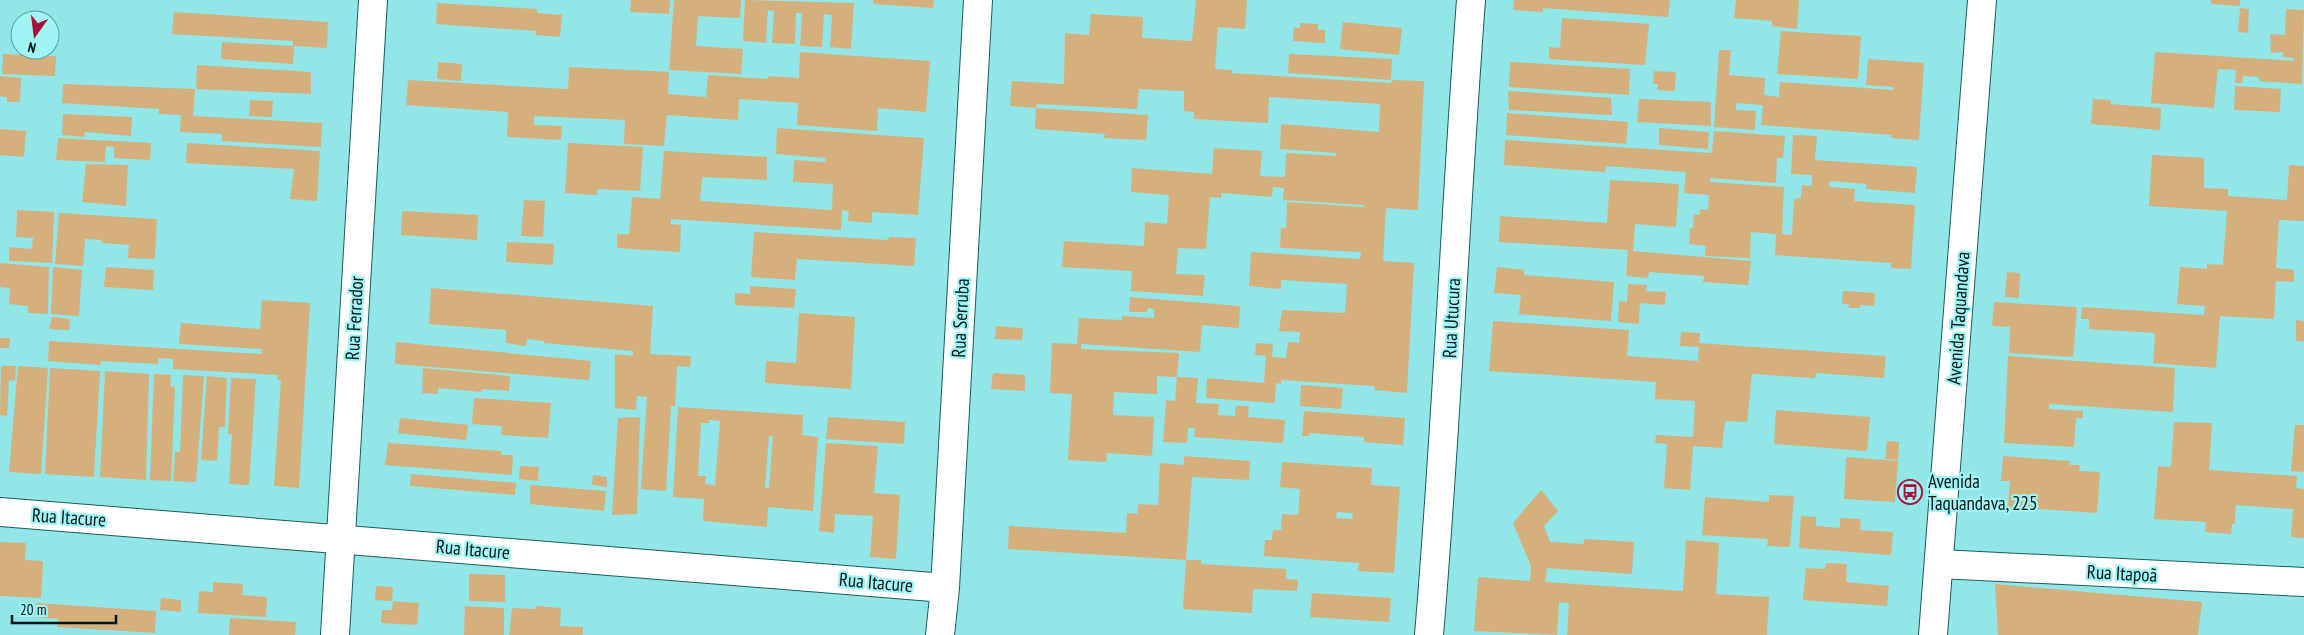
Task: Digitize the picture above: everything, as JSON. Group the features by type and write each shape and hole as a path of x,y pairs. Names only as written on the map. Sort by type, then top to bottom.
{"street":[{"name":"Rua Ferrador","path":"335,635 373,0"},
{"name":"Rua Serruba","path":"940,635 945,588 978,0"},
{"name":"Rua Utucura","path":"1429,635 1442,474 1459,164 1471,0"},
{"name":"Avenida Taquandava","path":"1933,635 1940,564 1982,0"},
{"name":"Rua Itacure","path":"0,512 945,588"},
{"name":"Rua Itapoã","path":"1940,564 2304,582"}],"building":[{"path":"631,0 670,0 669,14 630,12"},
{"path":"674,0 741,0 740,18 698,16 696,46 743,49 741,74 669,70"},
{"path":"745,0 854,3 851,49 830,47 832,15 824,14 822,47 800,46 802,13 796,13 795,44 772,43 774,11 768,10 766,43 743,41"},
{"path":"873,0 934,0 933,8 873,4"},
{"path":"1196,0 1247,0 1245,29 1218,27 1215,69 1232,70 1232,73 1391,83 1392,80 1424,81 1418,210 1386,208 1383,261 1414,263 1407,393 1375,390 1374,386 1281,380 1281,384 1276,383 1275,403 1206,398 1207,378 1264,383 1266,356 1255,355 1256,343 1273,344 1272,357 1286,358 1288,342 1299,343 1300,332 1279,331 1282,310 1345,313 1347,284 1281,280 1281,289 1249,286 1251,252 1360,259 1361,252 1280,248 1281,228 1286,228 1287,202 1364,207 1364,205 1283,200 1284,188 1273,187 1272,197 1221,193 1221,198 1210,197 1206,249 1178,248 1176,274 1205,275 1203,296 1131,291 1132,271 1062,267 1064,241 1144,246 1145,222 1167,224 1169,195 1131,192 1132,168 1212,174 1214,148 1262,151 1260,176 1285,177 1286,153 1336,156 1336,153 1280,149 1281,124 1379,132 1380,104 1269,97 1268,123 1194,119 1194,112 1184,111 1184,91 1139,89 1137,109 1037,104 1036,108 1010,106 1012,81 1064,84 1065,33 1089,35 1091,14 1143,17 1142,38 1192,41"},
{"path":"1514,0 1670,0 1668,17 1543,8 1543,12 1513,10"},
{"path":"1736,0 1799,0 1797,29 1772,26 1772,21 1734,18"},
{"path":"2211,0 2240,0 2240,6 2211,4"},
{"path":"437,3 537,9 537,13 562,15 560,37 536,35 536,31 436,24"},
{"path":"2240,8 2249,9 2248,33 2238,32"},
{"path":"2286,9 2304,10 2302,84 2259,81 2259,77 2243,76 2242,83 2235,83 2236,70 2218,69 2214,108 2151,103 2155,52 2294,61 2294,58 2283,57 2283,52 2271,53 2270,34 2285,35"},
{"path":"174,12 328,22 327,48 294,46 293,64 221,59 222,42 293,46 293,41 172,34"},
{"path":"1562,18 1649,24 1645,65 1549,59 1549,47 1560,48"},
{"path":"1343,22 1402,28 1399,55 1340,49"},
{"path":"1300,23 1318,24 1318,30 1325,30 1325,43 1293,41 1294,27 1300,28"},
{"path":"1781,31 1861,36 1858,79 1777,74"},
{"path":"1719,50 1731,50 1729,75 1765,78 1764,95 1779,97 1780,82 1893,90 1893,87 1866,85 1868,59 1924,63 1919,140 1891,138 1892,135 1761,125 1763,105 1736,103 1736,110 1756,111 1755,130 1714,127"},
{"path":"800,52 930,61 926,112 878,108 877,131 797,125 798,103 739,99 738,120 667,115 664,146 624,144 625,120 534,116 534,125 562,126 561,140 507,137 508,112 406,105 408,80 568,89 569,67 669,72 668,94 706,97 708,75 768,79 768,76 799,78"},
{"path":"3,54 10,54 10,60 56,60 55,76 2,74"},
{"path":"1289,54 1392,59 1391,80 1288,73"},
{"path":"438,62 462,64 461,81 437,79"},
{"path":"1510,62 1630,69 1629,95 1509,87"},
{"path":"197,65 311,72 311,94 196,89"},
{"path":"1654,71 1676,72 1675,91 1657,90 1658,84 1653,84"},
{"path":"0,76 21,78 20,102 7,102 7,97 0,96"},
{"path":"63,84 195,89 193,116 322,123 321,147 222,141 222,134 180,132 181,115 159,114 159,109 62,103"},
{"path":"2235,86 2281,89 2280,112 2234,110"},
{"path":"1508,91 1611,98 1612,115 1509,110"},
{"path":"1639,99 1711,102 1711,126 1637,122"},
{"path":"2093,99 2111,100 2111,104 2161,108 2160,130 2091,124"},
{"path":"250,100 273,101 272,117 249,116"},
{"path":"1036,108 1148,115 1146,140 1104,138 1105,134 1035,129"},
{"path":"1507,113 1628,122 1626,144 1506,135"},
{"path":"63,114 132,117 131,136 85,132 84,137 62,135"},
{"path":"777,128 924,138 918,215 872,212 872,223 848,221 849,211 842,210 841,230 671,219 671,224 681,225 680,252 617,248 617,234 629,234 632,197 660,199 664,151 767,157 767,180 702,177 700,201 832,210 833,184 793,182 794,160 825,162 825,158 776,154"},
{"path":"1659,128 1709,132 1708,149 1659,145"},
{"path":"0,129 26,131 24,157 0,155"},
{"path":"1714,131 1785,136 1783,158 1777,158 1776,183 1710,178 1710,182 1784,187 1782,234 1792,235 1794,199 1801,198 1802,185 1812,186 1812,175 1791,174 1793,135 1817,136 1815,160 1917,167 1915,193 1866,189 1866,184 1830,181 1829,187 1855,189 1854,201 1915,205 1911,269 1891,268 1891,263 1775,255 1776,234 1751,232 1750,258 1705,256 1706,246 1689,244 1690,228 1693,228 1694,214 1700,215 1700,209 1708,210 1709,195 1684,193 1686,172 1606,166 1605,172 1504,165 1505,140 1712,153"},
{"path":"58,138 151,143 150,160 114,158 114,147 106,146 105,162 56,160"},
{"path":"187,143 320,151 317,201 290,199 294,169 186,163"},
{"path":"568,143 643,147 640,191 598,189 597,195 565,193"},
{"path":"2152,155 2204,158 2204,188 2228,189 2228,196 2287,200 2289,165 2304,166 2304,221 2279,220 2276,268 2294,270 2294,282 2276,281 2274,319 2220,316 2216,368 2153,363 2155,333 2089,329 2089,319 2081,319 2082,307 2204,315 2205,306 2177,304 2180,267 2207,269 2207,264 2223,265 2227,211 2149,206"},
{"path":"86,164 128,165 126,206 82,202"},
{"path":"1610,180 1679,184 1676,227 1635,224 1633,251 1751,261 1748,285 1703,282 1704,276 1649,272 1648,278 1626,276 1628,250 1499,242 1500,216 1607,223"},
{"path":"524,200 545,201 543,237 521,236"},
{"path":"17,210 54,212 52,263 9,261 9,247 32,249 33,238 16,237"},
{"path":"402,211 478,215 477,240 401,235"},
{"path":"59,213 157,219 155,259 128,258 129,245 102,243 102,240 85,239 83,266 55,264"},
{"path":"754,232 888,240 889,237 916,238 914,266 797,259 795,280 751,277"},
{"path":"507,242 554,244 553,265 506,262"},
{"path":"0,263 49,267 48,314 28,313 28,306 9,304 10,288 0,287"},
{"path":"53,267 82,270 79,316 51,314"},
{"path":"106,267 154,270 153,290 104,287"},
{"path":"1497,267 1524,270 1524,275 1614,282 1611,321 1519,314 1521,295 1494,293"},
{"path":"2007,272 2020,273 2019,298 2005,297"},
{"path":"1628,284 1647,285 1646,291 1666,292 1665,305 1640,303 1639,324 1618,322 1619,301 1627,302"},
{"path":"750,286 796,289 794,308 735,305 735,293 750,294"},
{"path":"431,288 653,306 650,354 691,356 690,367 677,366 675,406 671,406 666,491 641,489 647,397 637,396 636,410 615,408 615,354 633,356 633,351 544,343 544,341 527,339 526,346 506,343 506,330 429,324"},
{"path":"1843,291 1875,293 1874,306 1860,305 1860,308 1848,308 1849,304 1842,304"},
{"path":"1130,297 1240,306 1239,328 1202,325 1200,352 1081,344 1081,349 1179,353 1177,377 1157,376 1157,394 1114,392 1113,415 1154,417 1152,456 1107,453 1106,462 1068,460 1072,394 1050,393 1052,343 1077,344 1079,318 1122,320 1122,316 1154,318 1154,309 1148,308 1147,312 1129,312"},
{"path":"262,300 310,303 299,488 274,486 281,380 277,380 278,375 173,369 173,359 158,358 158,364 101,361 100,365 48,361 49,341 262,354 262,349 179,344 181,323 260,329"},
{"path":"1994,302 2077,307 2073,357 2009,353 2010,327 1992,326"},
{"path":"799,313 855,317 851,389 765,383 766,361 796,363"},
{"path":"52,317 70,319 69,330 49,329"},
{"path":"2296,320 2304,321 2304,342 2296,341"},
{"path":"1493,321 1629,330 1627,356 1698,361 1699,347 1680,346 1681,332 1700,333 1699,343 1886,356 1884,378 1816,373 1815,378 1752,374 1747,422 1725,421 1722,448 1693,446 1690,490 1664,488 1667,444 1655,443 1656,435 1693,437 1695,401 1655,399 1656,382 1489,371"},
{"path":"996,326 1023,328 1022,340 995,339"},
{"path":"0,338 10,338 9,348 0,348"},
{"path":"396,342 591,361 589,380 395,364"},
{"path":"2008,356 2175,368 2173,412 2049,404 2049,409 2083,411 2083,418 2076,418 2074,447 2004,443"},
{"path":"1,366 16,366 15,381 9,380 7,416 0,415"},
{"path":"18,366 48,368 41,474 9,472"},
{"path":"50,368 100,371 94,477 45,474"},
{"path":"423,368 510,376 509,391 482,389 481,392 438,388 438,394 422,393"},
{"path":"105,371 149,374 146,480 100,477"},
{"path":"993,373 1025,375 1025,391 991,389"},
{"path":"154,374 171,375 170,386 175,387 171,481 150,480"},
{"path":"183,375 204,376 196,482 173,481 175,452 180,452"},
{"path":"207,376 227,378 225,427 219,427 217,461 201,460"},
{"path":"1177,377 1198,378 1196,403 1219,404 1218,415 1235,416 1236,406 1249,406 1248,417 1285,420 1283,443 1194,437 1195,428 1188,428 1187,443 1163,442 1166,400 1175,401"},
{"path":"231,378 256,379 249,485 229,484 232,434 228,434"},
{"path":"1301,385 1343,388 1341,409 1300,406"},
{"path":"474,398 551,403 548,438 501,435 502,426 472,424"},
{"path":"678,407 803,415 802,435 818,437 813,511 768,507 767,527 703,521 704,499 673,497","holes":["709,420 720,421 715,485 705,484 706,476 698,476 701,423 709,423","769,436 773,436 769,488 765,488"]},
{"path":"1776,410 1870,417 1867,451 1774,444"},
{"path":"1304,411 1405,418 1403,445 1364,442 1364,437 1309,433 1309,436 1302,436"},
{"path":"640,417 637,514 612,515 618,418"},
{"path":"828,417 905,422 904,444 826,439"},
{"path":"400,418 468,425 466,440 398,433"},
{"path":"2174,422 2212,423 2209,470 2297,476 2296,488 2304,489 2304,538 2291,537 2293,509 2236,505 2235,524 2232,524 2231,534 2205,532 2206,522 2154,519 2158,466 2171,467"},
{"path":"2295,425 2304,425 2304,472 2291,471"},
{"path":"1887,441 1899,442 1898,460 1885,459"},
{"path":"388,443 501,451 501,455 513,455 512,475 385,465"},
{"path":"826,443 878,446 874,493 900,495 896,559 870,557 873,516 835,514 834,533 819,531"},
{"path":"1184,456 1250,461 1249,480 1192,477 1186,560 1008,549 1009,526 1126,533 1127,513 1137,514 1138,504 1158,505 1160,463 1184,465"},
{"path":"2003,456 2070,461 2070,465 2080,465 2079,471 2100,472 2097,513 2008,507 2010,481 2001,481"},
{"path":"1846,457 1898,461 1895,502 1844,499"},
{"path":"1282,462 1372,468 1371,485 1400,487 1394,573 1358,571 1359,563 1264,556 1265,540 1272,540 1273,530 1281,530 1282,514 1298,515 1300,489 1280,487","holes":["1337,512 1353,513 1352,519 1336,518"]},
{"path":"520,466 539,467 538,481 519,479"},
{"path":"411,474 516,483 515,495 410,486"},
{"path":"593,475 607,477 607,487 592,485"},
{"path":"530,485 606,491 604,511 530,504"},
{"path":"1541,490 1558,511 1544,526 1550,542 1584,544 1584,539 1634,542 1632,574 1547,568 1545,582 1683,591 1686,540 1719,543 1716,594 1769,597 1767,635 1567,635 1569,603 1559,602 1557,635 1474,631 1478,577 1530,581 1531,566 1513,523"},
{"path":"1769,495 1794,496 1790,547 1767,546 1768,539 1702,535 1705,497 1769,502"},
{"path":"1801,516 1816,517 1816,526 1840,528 1840,518 1861,519 1860,530 1893,532 1891,555 1799,548"},
{"path":"0,542 26,543 25,560 43,561 41,598 0,596"},
{"path":"1186,560 1201,560 1201,564 1286,569 1286,579 1298,580 1297,591 1253,589 1252,613 1183,609"},
{"path":"1826,563 1847,564 1846,582 1889,586 1887,606 1803,600 1806,568 1825,569"},
{"path":"469,574 505,575 505,602 469,601"},
{"path":"213,582 243,584 242,595 267,597 266,617 198,613 199,591 213,592"},
{"path":"1995,584 2202,602 2198,635 1998,635"},
{"path":"376,586 393,587 392,601 375,600"},
{"path":"1312,593 1391,598 1389,622 1310,617"},
{"path":"161,598 181,600 181,612 160,610"},
{"path":"393,601 419,603 417,625 381,623 382,610 392,610"},
{"path":"36,603 156,611 155,633 57,627 58,619 35,617"},
{"path":"465,606 504,608 504,635 464,635"},
{"path":"536,606 561,608 560,626 583,627 583,635 509,635 512,608 535,609"},
{"path":"230,618 296,622 295,635 229,635"}],"place":[{"name":"Avenida Taquandava, 225","path":"1910,492"}]}
